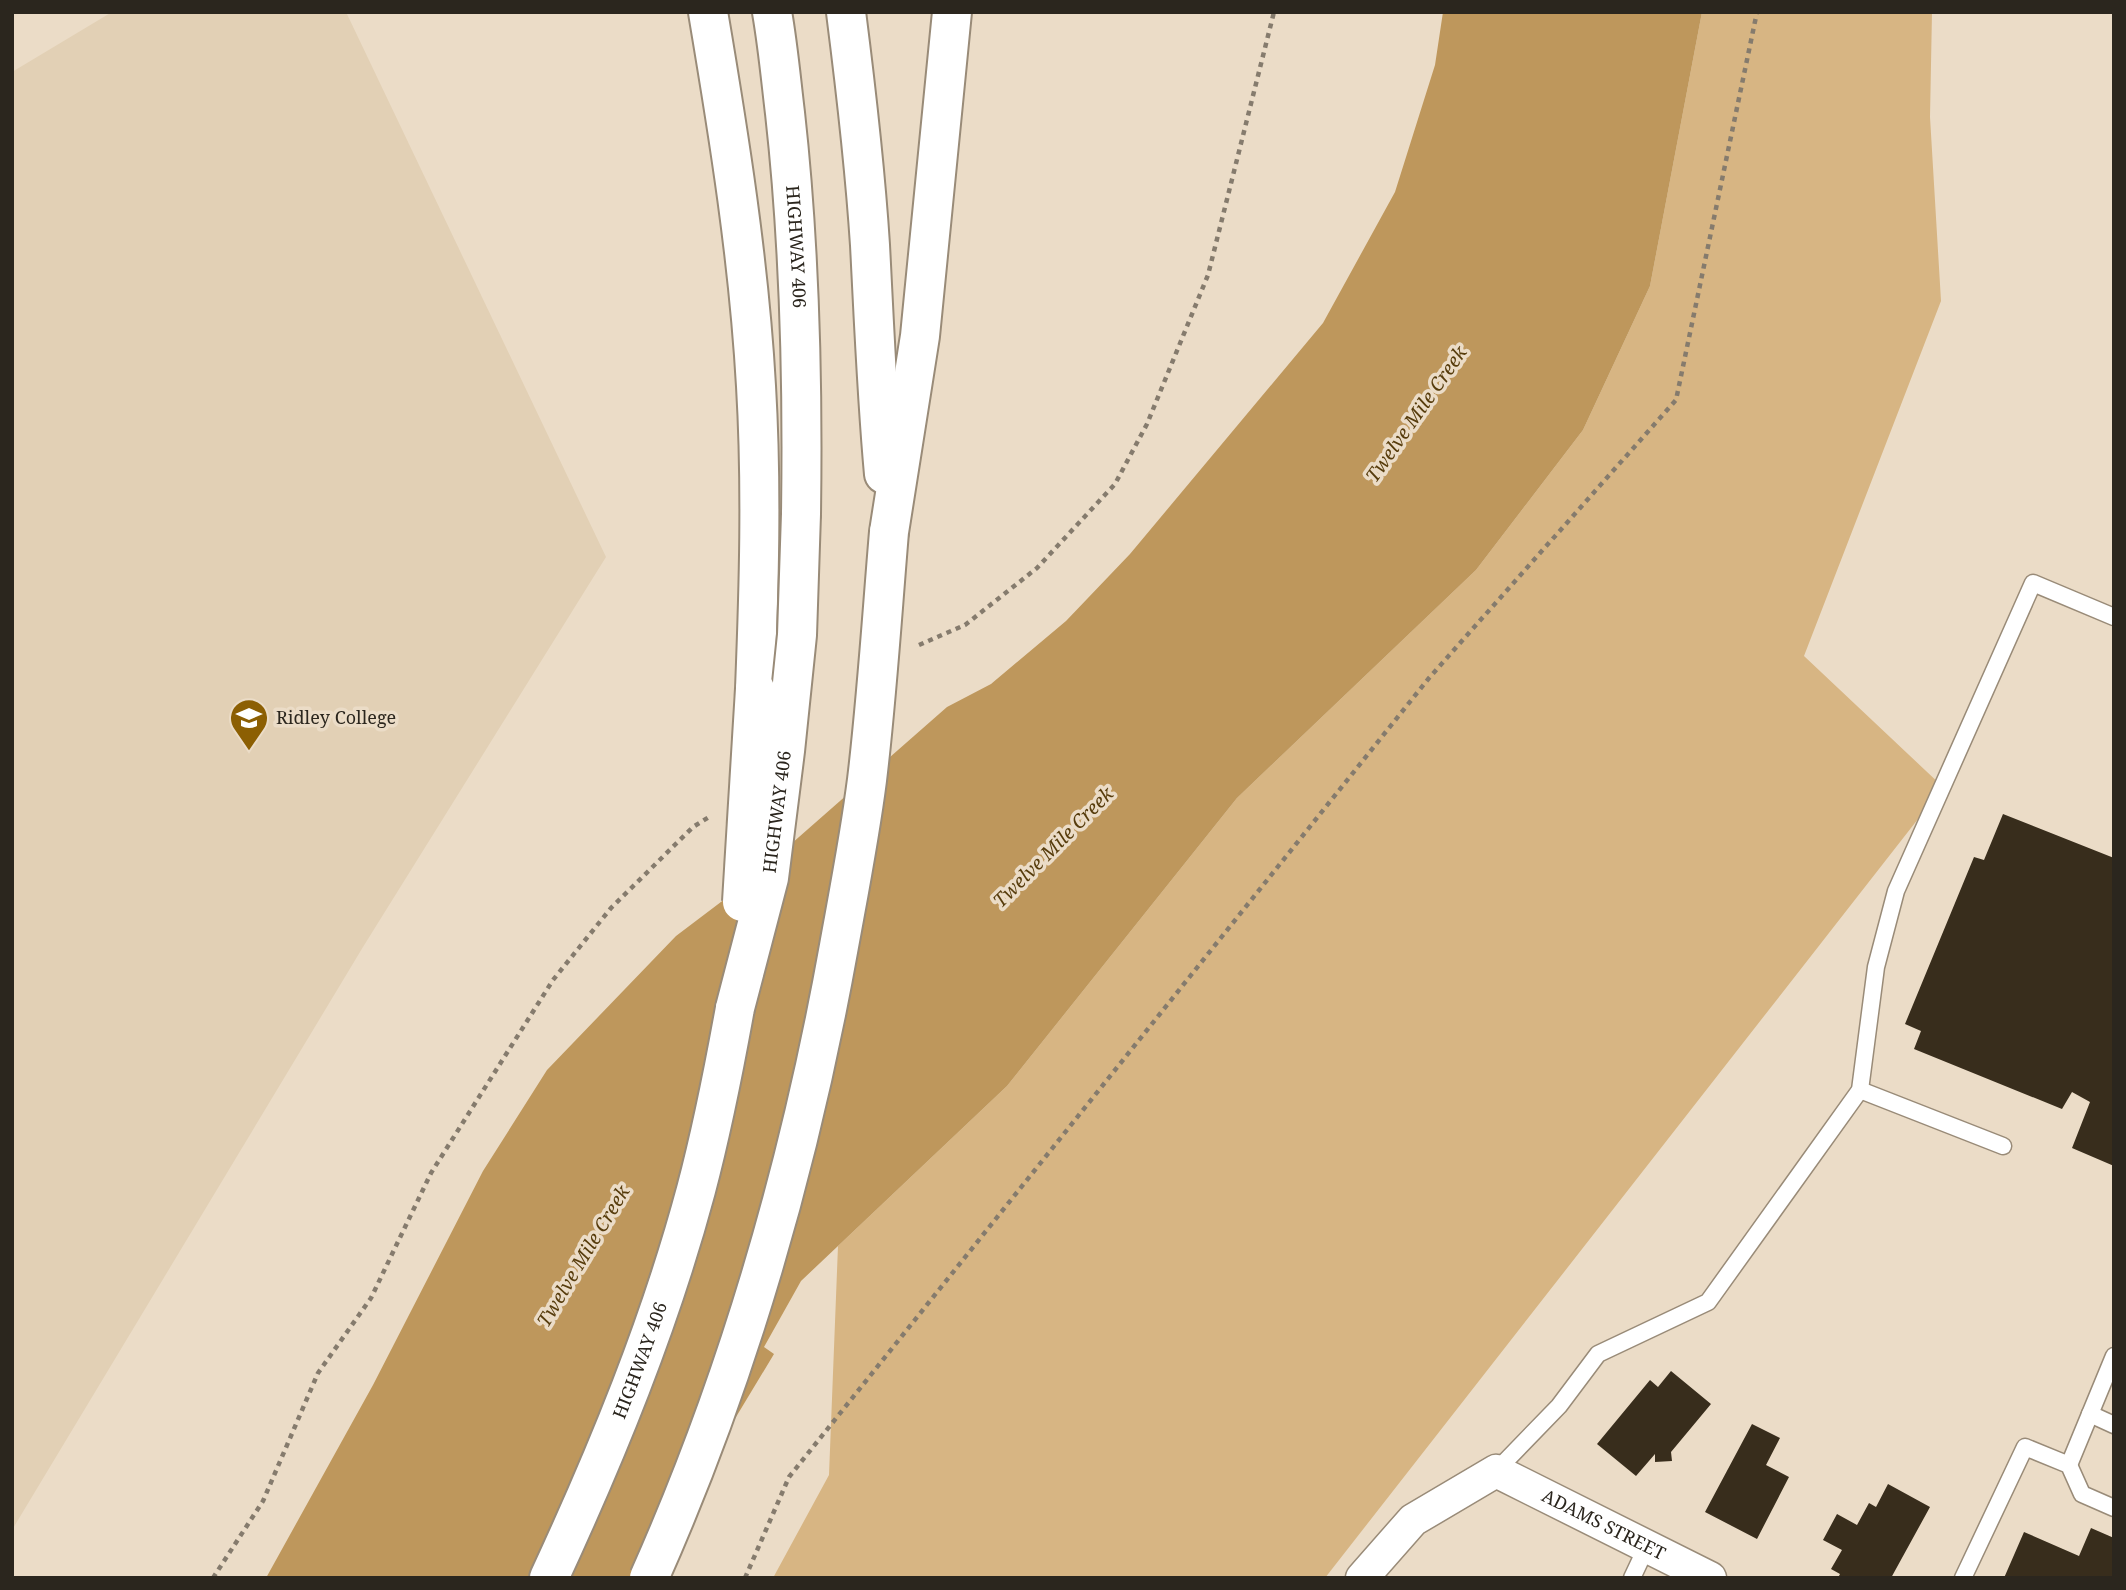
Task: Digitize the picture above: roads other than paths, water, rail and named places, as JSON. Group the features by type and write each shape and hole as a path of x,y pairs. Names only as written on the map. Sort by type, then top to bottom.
{"highway":[{"path":"708,12 728,128 746,261 756,386 760,551 755,689 735,1009"},
{"name":"HIGHWAY 406","path":"549,1578 609,1441 673,1267 699,1178 718,1101 735,1009 769,878 797,635 803,382 799,261 772,12"},
{"path":"846,12 859,107 870,244 876,381 889,532"},
{"path":"649,1578 734,1360 770,1248 814,1078 846,909 866,783 876,697 889,532 920,336 952,12"}],"street":[{"name":"ADAMS STREET","path":"1496,1471 1710,1578"},
{"path":"1362,1578 1413,1520 1496,1471"}],"lane":[{"path":"1496,1471 1559,1406 1598,1354 1708,1303 1860,1090 1876,967 1896,891 2034,583 2114,617"},
{"path":"1860,1090 2003,1146"},
{"path":"2068,1465 2114,1356"},
{"path":"2090,1414 2114,1425"},
{"path":"1963,1578 2025,1447 2068,1465 2082,1494 2114,1508"},
{"path":"1632,1578 1647,1546"}],"water":[{"name":"Twelve Mile Creek","path":"1443,12 1702,12 1650,286 1583,430 1476,570 1237,798 1007,1086 801,1281 764,1347 774,1354 639,1578 266,1578 373,1385 483,1171 547,1070 676,936 750,880 947,707 991,684 1066,621 1130,554 1323,323 1395,192 1435,65"}],"place":[{"name":"Ridley College","path":"249,752"}]}
